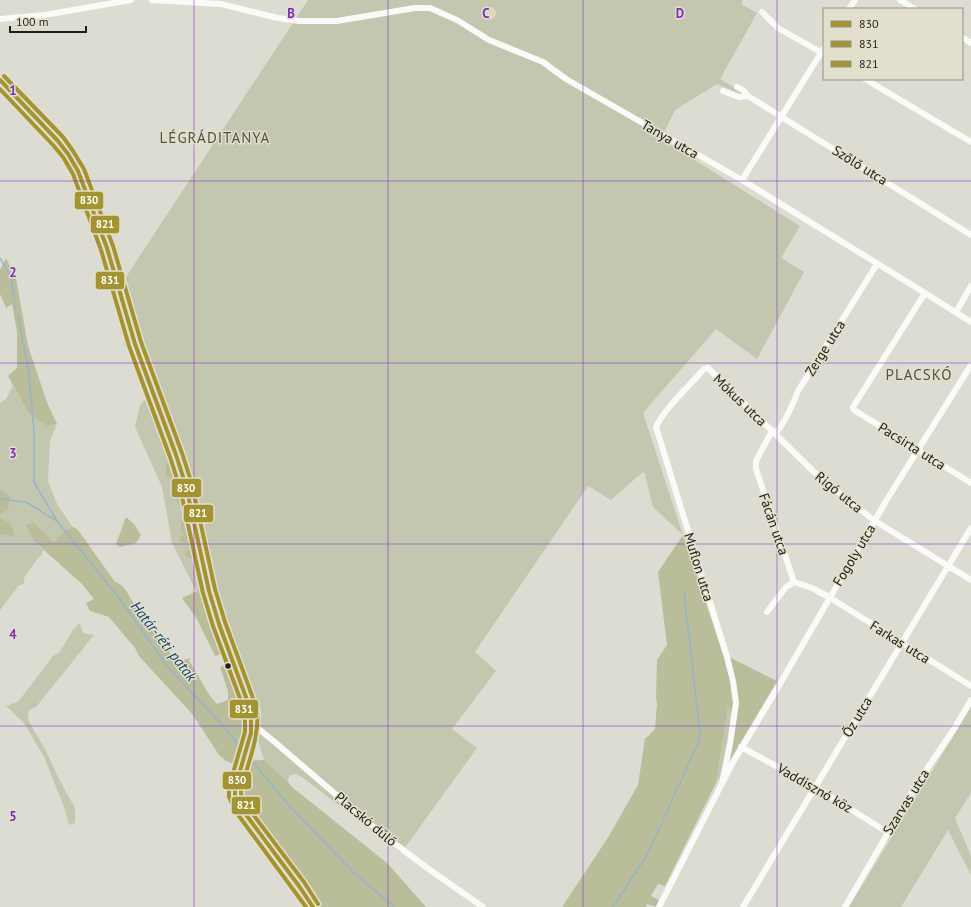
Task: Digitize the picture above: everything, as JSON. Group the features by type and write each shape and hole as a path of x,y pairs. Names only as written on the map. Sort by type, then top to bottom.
{"street":[{"path":"0,19 62,12 131,0"},
{"name":"Tanya utca","path":"152,0 220,4 278,18 298,21 337,20 415,8 430,8 457,20 489,40 543,62 573,82 742,180 971,322"},
{"path":"900,0 913,8"},
{"path":"742,180 823,52 778,28 762,12"},
{"path":"0,80 58,141 68,154 81,178 107,248 135,344 186,486 209,591 219,624 250,705 252,728 235,788 235,795 237,800 313,907"},
{"path":"867,80 971,142"},
{"name":"Szőlő utca","path":"737,87 748,96 971,236"},
{"name":"Szőlő utca","path":"723,91 739,97 748,96"},
{"name":"Zerge utca","path":"774,432 782,426 798,391 877,264"},
{"path":"956,312 971,286"},
{"name":"Pacsirta utca","path":"925,293 854,407 854,410 971,484"},
{"name":"Fogoly utca","path":"741,747 781,682 886,501 971,365"},
{"name":"Mókus utca","path":"704,369 708,368 774,432"},
{"name":"Muflon utca","path":"704,369 671,406 656,427 727,657 733,681 736,703 722,783"},
{"name":"Rigó utca","path":"774,432 813,471 875,521 971,580"},
{"name":"Fácán utca","path":"774,432 756,461 756,469 794,582"},
{"name":"Őz utca","path":"743,907 971,528"},
{"path":"767,612 786,587 794,582 812,588 829,597"},
{"name":"Farkas utca","path":"829,597 971,686"},
{"name":"Szarvas utca","path":"845,907 887,832 914,788 954,729 971,700"},
{"name":"Placskó dűlő","path":"252,728 260,730 383,835 483,907"},
{"name":"Muflon utca","path":"659,907 741,747"},
{"name":"Vaddisznó köz","path":"741,747 815,787 887,832"}],"green space":[{"path":"308,0 743,0 741,4 757,13 720,79 740,91 742,94 717,84 675,110 661,139 800,226 781,258 804,272 757,359 716,329 643,413 683,535 653,507 644,471 611,500 588,486 475,652 496,671 452,729 477,748 401,853 302,777 295,774 289,776 288,782 264,760 173,461 166,465 166,477 174,478 171,493 179,503 189,549 184,555 193,561 199,568 206,587 196,591 172,543 162,487 135,427 140,405 147,397 130,353 123,343 135,334 120,286"},
{"path":"6,258 16,278 28,346 48,405 57,424 47,426 29,414 8,376 17,368 17,332 12,304 6,308 0,294 0,270"},
{"path":"13,386 29,414 47,426 57,424 50,441 48,481 58,506 73,527 62,533 54,542 34,522 25,525 35,542 43,550 41,556 24,578 24,584 19,585 0,610 0,534 14,537 11,523 0,518 0,515 8,510 0,485 0,403 6,399"},
{"path":"173,461 191,518 203,575 193,575 194,561 184,555 189,549 187,543 180,541 180,537 185,534 180,530 182,519 181,510 171,493 174,478 166,477 166,464"},
{"path":"0,485 1,490 10,497 8,510 0,515"},
{"path":"126,517 134,524 141,535 136,543 120,547 116,544"},
{"path":"0,518 11,523 15,537 0,534"},
{"path":"34,522 54,542 62,533 73,527 78,530 115,582 126,590 135,605 170,653 173,660 178,661 190,658 189,661 209,694 217,704 228,700 228,691 220,667 227,665 232,676 242,687 252,718 236,765 226,761 219,755 193,715 139,656 135,648 109,617 90,611 86,603 94,599 82,584 35,542 25,525"},
{"path":"683,535 723,654 777,681 723,772 732,711 728,707 716,783 665,886 658,884 651,896 659,900 656,907 647,904 646,907 562,907 609,836 638,785 645,739 655,729 657,704 657,660 667,645 658,572"},
{"path":"206,587 224,653 215,656 197,619 182,598"},
{"path":"80,623 83,633 94,635 36,707 29,710 28,720 45,749 75,808 75,823 69,825 64,807 44,757 24,723 6,706 18,702 53,656 59,653 73,630"},
{"path":"728,706 732,710 723,772 716,783"},
{"path":"971,707 971,793 955,818 971,856 971,875 948,830 901,907 849,907"},
{"path":"264,760 292,787 387,863 426,907 317,907 305,887 239,797 240,780 247,761"}],"sand":[{"path":"490,7 494,9 496,13 494,17 490,19 486,17 484,13 486,9"}],"waterway":[{"path":"0,258 11,278 14,298"},
{"path":"15,302 16,309"},
{"name":"Határ-réti patak","path":"18,315 29,373 34,432 34,482 57,521 119,598 167,666 225,728 243,750"},
{"path":"0,499 26,502 55,520"},
{"path":"613,907 647,855 699,741 700,735 684,592"},
{"name":"Határ-réti patak","path":"247,755 285,801 352,871 394,907"}],"transit line":[{"name":"821","path":"4,76 63,137 84,169 113,246 141,342 192,484 215,589 225,622 257,709 257,729 241,794 246,805 304,882 318,904"},
{"name":"830","path":"0,80 58,141 78,171 107,248 135,344 186,486 209,591 219,624 251,711 251,733 235,788 235,795 241,808 313,907"},
{"name":"831","path":"0,89 53,145 63,157 73,174 101,250 129,346 180,488 203,593 213,626 245,712 245,732 229,787 229,797 236,812 306,907"}],"district":[{"name":"LÉGRÁDITANYA","path":"215,137"},
{"name":"PLACSKÓ","path":"919,374"}]}
